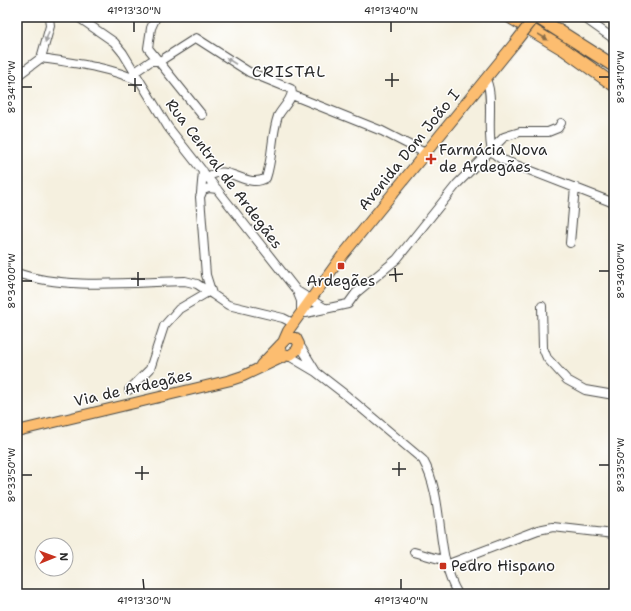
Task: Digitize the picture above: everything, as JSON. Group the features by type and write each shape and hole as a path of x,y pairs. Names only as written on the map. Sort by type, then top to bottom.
{"highway":[{"path":"510,17 584,63 614,85"},
{"path":"536,17 614,66"}],"main road":[{"name":"Avenida Dom João I","path":"282,342 293,323 307,307 342,256 536,17"},
{"name":"Avenida Dom João I","path":"299,342 299,327 307,307"},
{"path":"290,337 299,342 297,350 287,356 280,352 282,342 290,337"},
{"name":"Via de Ardegães","path":"255,371 282,342"},
{"name":"Via de Ardegães","path":"17,431 230,380 255,371 287,356"}],"street":[{"path":"17,76 41,58 50,26 49,17"},
{"name":"Rua Central de Ardegães","path":"78,17 114,42 130,62 139,81 168,127 297,291 307,307"},
{"path":"156,17 151,28 148,48 202,115"},
{"path":"583,17 614,39"},
{"path":"135,72 151,61 160,61 196,38 249,72 382,131 425,153"},
{"path":"41,58 81,64 127,75 139,81"},
{"path":"485,79 489,87 492,150 503,160 614,203"},
{"path":"210,293 206,275 200,205 205,174 220,171 256,182 266,178 272,155 278,118 292,92"},
{"path":"307,307 326,309 348,304 356,293 389,267 457,184 504,137 520,132 548,132 558,128 561,124"},
{"path":"570,243 576,187"},
{"path":"202,192 209,188 217,189"},
{"path":"17,273 37,280 67,283 184,281 197,284 228,304 284,318 293,323"},
{"name":"Rua Central de Ardegães","path":"297,291 301,301 307,307"},
{"path":"129,390 150,369 164,326 179,309 210,293"},
{"path":"542,306 543,348 547,358 567,380 586,390 614,396"},
{"path":"307,307 326,309"},
{"path":"299,342 316,372"},
{"path":"287,356 316,372 352,400 423,460 430,474 446,561 458,594"},
{"path":"414,552 446,561 538,530 553,527 614,534"}],"place":[{"name":"Farmácia Nova de Ardegães","path":"431,159"},
{"name":"Ardegães","path":"341,266"},
{"name":"Pedro Hispano","path":"443,566"}],"district":[{"name":"CRISTAL","path":"289,71"}]}
